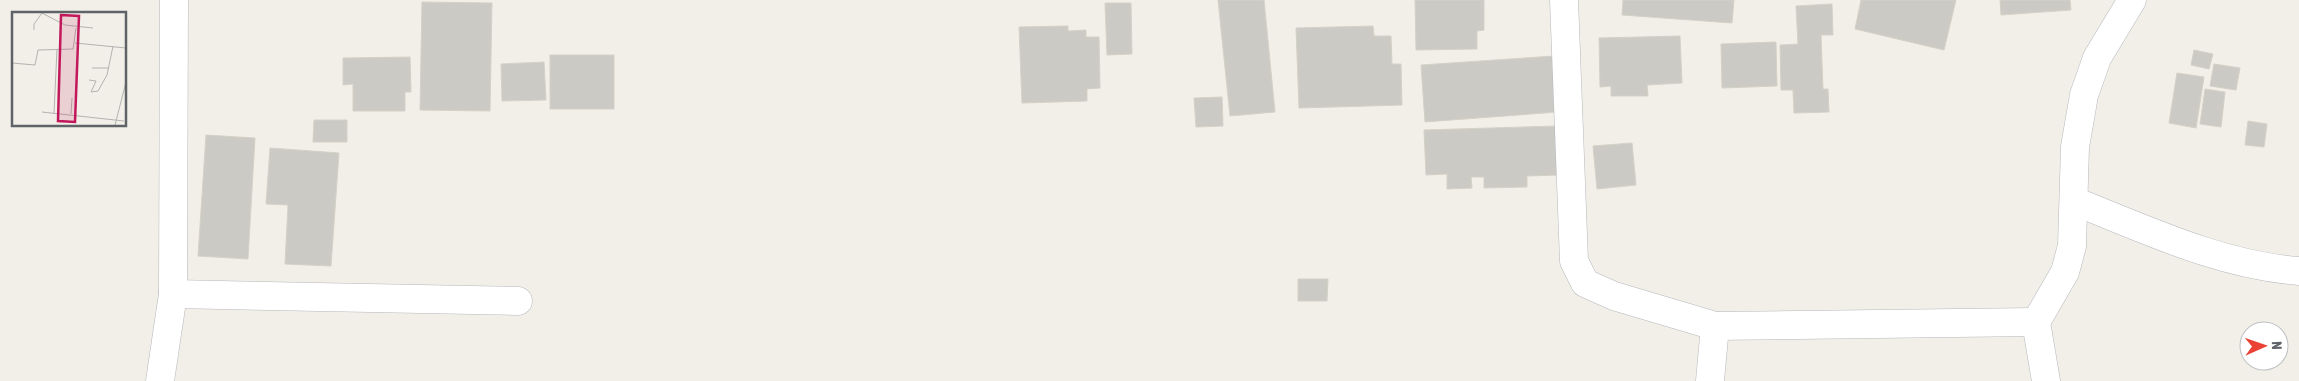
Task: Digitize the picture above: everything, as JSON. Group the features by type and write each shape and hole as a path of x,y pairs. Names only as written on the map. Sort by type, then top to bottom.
{"street":[{"path":"160,381 174,294 174,0"},
{"path":"1564,0 1574,261 1585,283 1614,296 1715,326 2036,322"},
{"path":"2046,381 2036,322 2065,272 2072,246 2075,147 2084,95 2097,58 2132,0"},
{"path":"2074,201 2213,256 2273,269 2299,271"},
{"path":"174,294 518,300"},
{"path":"1710,381 1715,326"}],"building":[{"path":"1218,0 1264,0 1275,112 1230,116"},
{"path":"1415,0 1484,0 1484,30 1477,31 1477,49 1416,50"},
{"path":"1623,0 1734,0 1732,23 1622,15"},
{"path":"1861,0 1956,0 1944,50 1855,29"},
{"path":"2000,0 2070,0 2071,10 2001,15"},
{"path":"422,2 492,3 490,111 420,110"},
{"path":"1105,3 1131,3 1132,54 1107,55"},
{"path":"1832,4 1833,35 1821,35 1823,89 1828,89 1829,112 1794,113 1793,90 1781,90 1780,45 1798,44 1796,6"},
{"path":"1068,26 1068,31 1086,30 1086,37 1099,37 1100,88 1087,89 1087,101 1022,103 1019,27"},
{"path":"1373,26 1374,36 1391,36 1392,64 1401,64 1402,105 1299,108 1296,28"},
{"path":"1680,36 1682,83 1647,85 1648,96 1611,96 1611,86 1600,87 1599,38"},
{"path":"1776,42 1777,86 1722,88 1721,44"},
{"path":"2194,50 2213,54 2209,69 2191,65"},
{"path":"550,55 614,55 614,109 550,109"},
{"path":"1554,56 1558,112 1425,122 1421,65"},
{"path":"410,57 411,92 405,92 405,111 353,111 353,84 343,85 343,58"},
{"path":"544,62 546,100 502,101 501,64"},
{"path":"2214,64 2240,68 2236,90 2210,86"},
{"path":"2177,73 2204,77 2196,128 2169,123"},
{"path":"2205,89 2225,92 2221,127 2200,124"},
{"path":"1222,97 1223,126 1196,127 1194,98"},
{"path":"314,120 347,120 347,142 313,142"},
{"path":"2248,121 2267,124 2264,147 2245,145"},
{"path":"1556,126 1558,175 1527,176 1527,187 1484,188 1484,177 1471,177 1472,188 1447,189 1447,174 1426,175 1424,130"},
{"path":"206,135 255,138 248,259 198,256"},
{"path":"1632,143 1636,185 1597,189 1593,146"},
{"path":"270,148 339,153 331,266 285,264 288,205 266,204"},
{"path":"1298,279 1328,279 1327,301 1298,301"}]}
